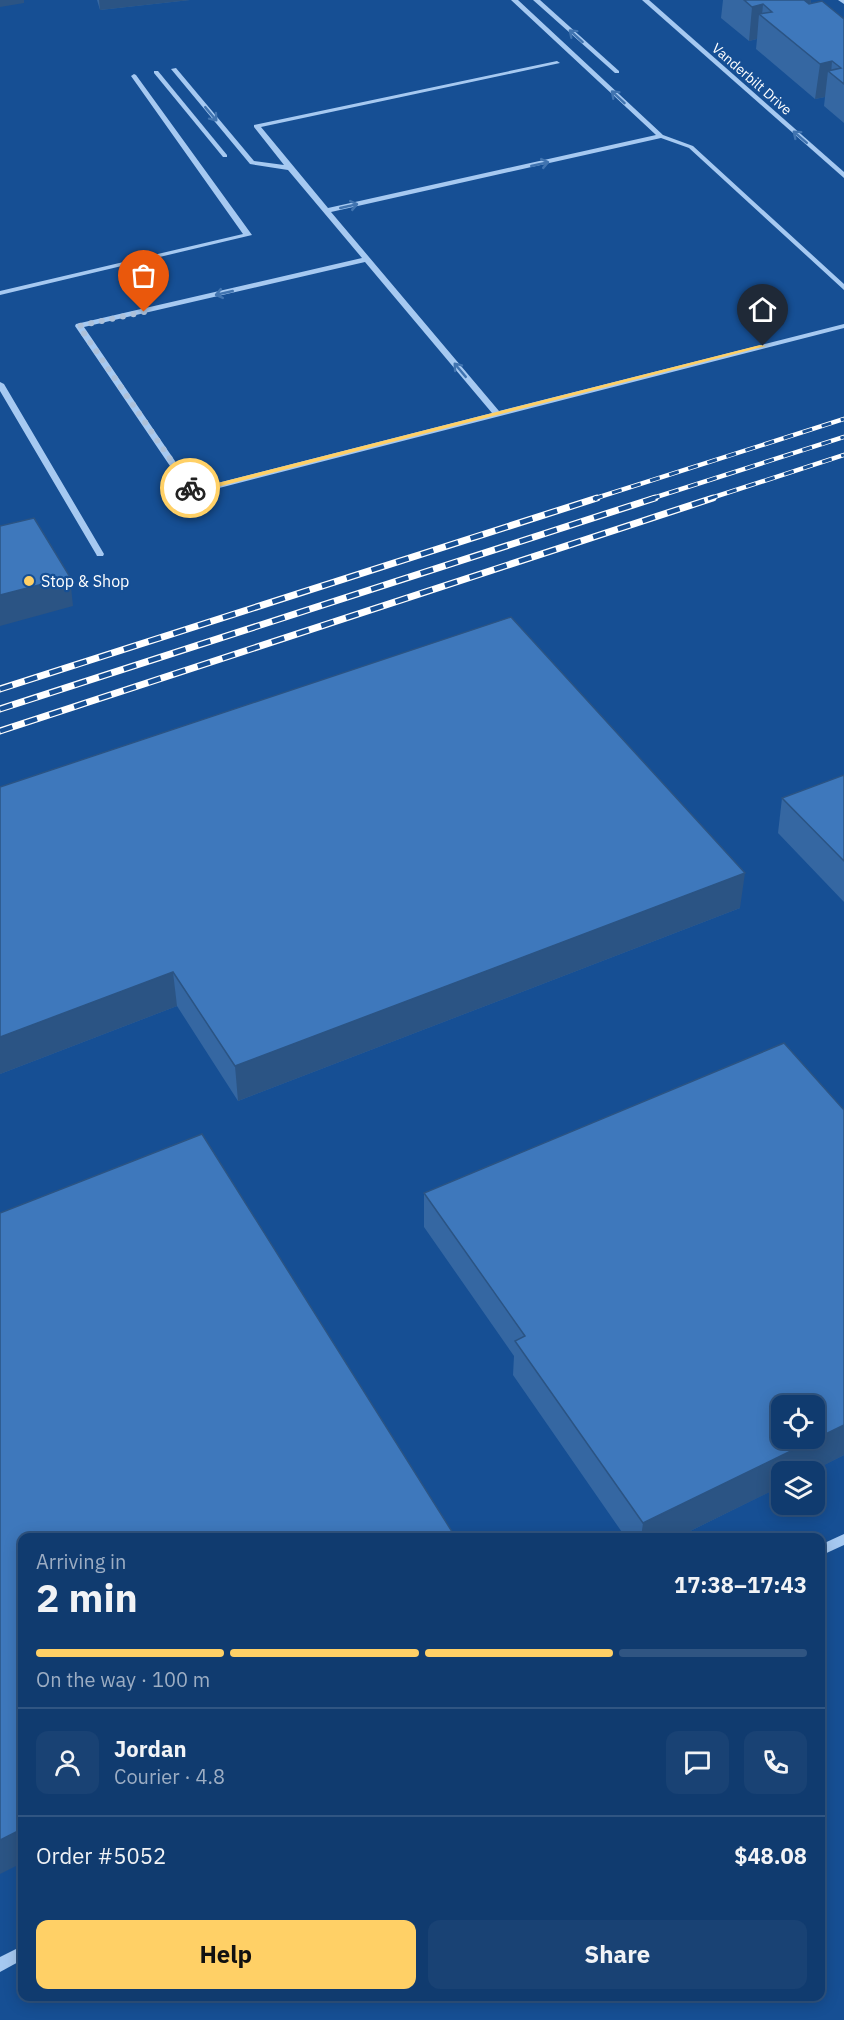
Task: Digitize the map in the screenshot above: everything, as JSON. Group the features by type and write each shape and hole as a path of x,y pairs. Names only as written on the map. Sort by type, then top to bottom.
{"street":[{"path":"514,0 661,136 691,147 844,288"},
{"path":"536,0 617,72"},
{"name":"Vanderbilt Drive","path":"645,0 844,176"},
{"path":"498,415 256,126 557,63"},
{"path":"174,69 252,163 291,168"},
{"path":"156,72 225,156"},
{"path":"0,293 248,235 134,76"},
{"path":"326,211 661,136"},
{"path":"367,259 79,326 192,492 305,461 498,415 844,326"},
{"path":"0,384 100,555"},
{"path":"825,1548 844,1539"},
{"path":"0,1965 18,1955"}],"building":[{"path":"744,0 804,0 809,4 822,1 844,19 844,84 828,71 841,68 832,61 820,64 759,14 772,12 763,4 752,7"},
{"path":"34,518 70,577 0,595 0,526"},
{"path":"511,617 745,873 235,1066 173,972 0,1037 0,787"},
{"path":"844,775 844,861 782,798"},
{"path":"784,1043 844,1110 844,1425 825,1434 825,1395 771,1395 771,1449 795,1449 643,1523 515,1341 525,1336 424,1193"},
{"path":"202,1134 453,1533 18,1533 18,1831 0,1840 0,1213"}],"railway":[{"path":"593,499 844,419"},
{"path":"650,499 844,437"},
{"path":"708,499 844,455"},
{"path":"0,689 597,498"},
{"path":"0,709 655,498"},
{"path":"0,731 713,498"}],"way so far":[{"path":"144,312 79,326 190,488"}],"place":[{"name":"Stop & Shop","path":"29,581"}],"route":[{"path":"190,488 192,492 305,461 498,415 763,346"}]}
